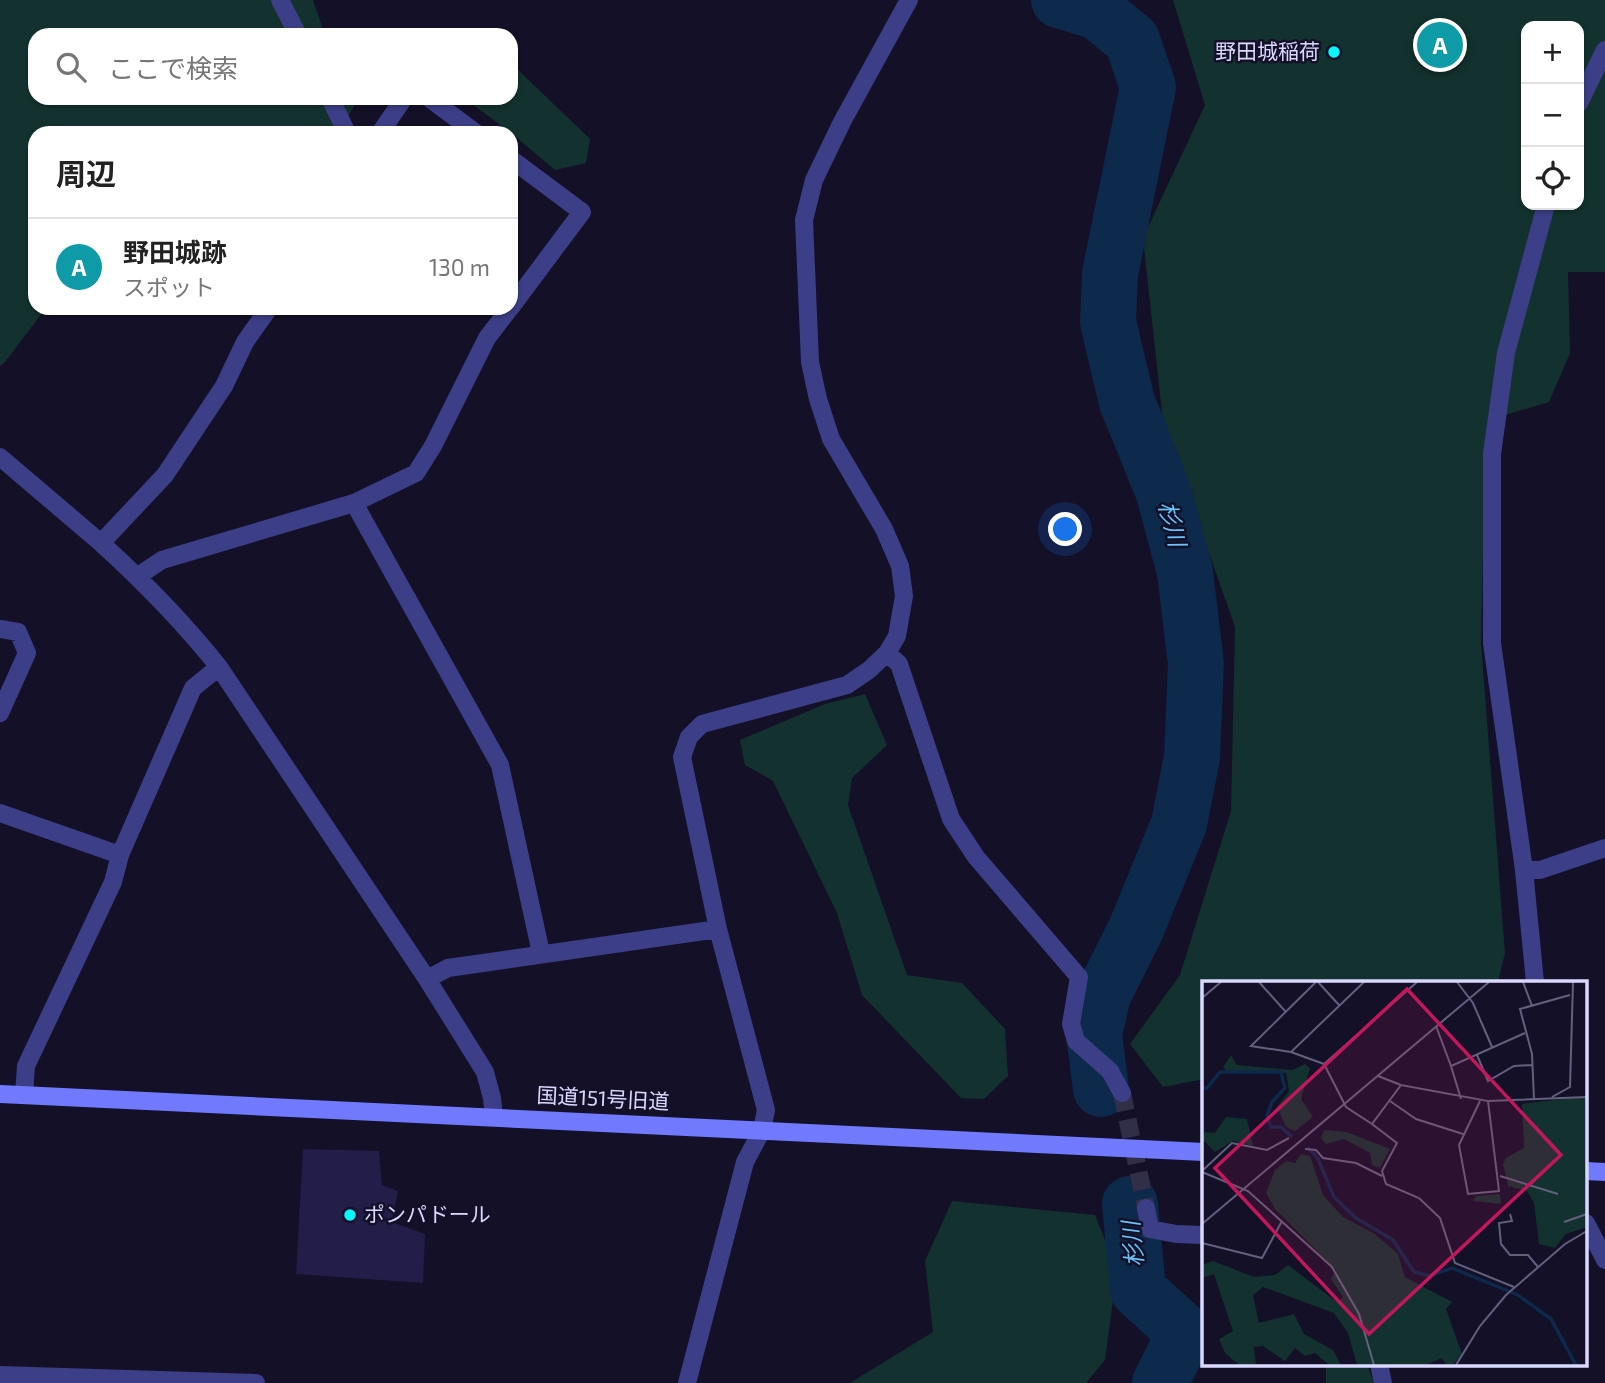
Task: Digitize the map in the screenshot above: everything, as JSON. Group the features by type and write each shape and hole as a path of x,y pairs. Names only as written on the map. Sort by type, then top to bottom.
{"street":[{"path":"280,0 294,28"},
{"path":"687,1383 745,1162 762,1130 765,1111 718,929 682,757 689,737 702,724 847,685 887,653 897,636 904,596 900,566 884,529 831,439 818,399 810,362 804,220 814,180 842,122 909,0"},
{"path":"1584,93 1605,50"},
{"path":"333,105 344,126"},
{"path":"385,126 399,105"},
{"path":"438,105 467,126"},
{"path":"518,164 582,212 518,298"},
{"path":"1535,981 1524,870 1492,643 1492,454 1506,354 1545,210"},
{"path":"101,543 165,475 224,386 245,342 264,315"},
{"path":"138,576 162,560 354,503 416,473 433,446 487,338 505,315"},
{"path":"0,457 138,576 185,624 219,667 427,979 485,1072 494,1117"},
{"path":"354,503 500,765 541,953"},
{"path":"0,629 18,632 27,653 0,713"},
{"path":"887,653 899,664 951,819 976,857 1079,977 1071,1024 1076,1041 1110,1071 1122,1093"},
{"path":"24,1095 26,1066 113,882 120,856 193,688 219,667"},
{"path":"0,813 120,856"},
{"path":"1524,870 1540,870 1605,848"},
{"path":"427,979 449,968 718,929"},
{"name":"国道151号旧道","path":"0,1094 1202,1152"},
{"path":"1146,1208 1150,1229 1202,1235"},
{"path":"1588,1227 1605,1260"},
{"path":"1380,1366 1384,1383"},
{"path":"0,1376 256,1383"}],"green space":[{"path":"0,0 313,0 323,28 28,28 28,105 355,105 342,126 28,126 28,315 41,315 0,366"},
{"path":"1173,0 1605,0 1605,272 1568,272 1570,353 1549,402 1488,420 1481,643 1505,953 1498,981 1202,981 1202,1079 1163,1087 1130,1044 1180,975 1231,811 1235,627 1163,422 1143,238 1205,105"},
{"path":"518,70 590,139 586,163 555,170 518,139 518,126 502,126 473,105 518,105"},
{"path":"865,694 887,745 852,778 848,805 907,975 962,983 1005,1029 1008,1076 984,1099 961,1098 862,995 837,913 773,781 745,765 740,740 825,704"},
{"path":"952,1201 1095,1215 1117,1270 1105,1360 1086,1383 850,1383 933,1332 925,1261"},
{"path":"1326,1366 1368,1366 1374,1383 1326,1383"}],"building":[{"path":"303,1149 379,1151 382,1185 398,1191 392,1222 425,1234 423,1283 296,1274"}],"waterway":[{"name":"杉川","path":"1059,0 1098,12 1132,40 1148,87 1110,274 1108,322 1127,402 1164,493 1185,572 1196,664 1192,757 1179,824 1136,929 1103,995 1094,1034 1101,1089"},
{"name":"杉川","path":"1130,1204 1138,1290 1185,1333 1160,1383"}],"tunnel":[{"path":"1122,1093 1146,1208"}],"place":[{"name":"野田城跡","path":"1440,45"},
{"name":"野田城稲荷","path":"1334,52"},
{"name":"ポンパドール","path":"350,1215"}]}
